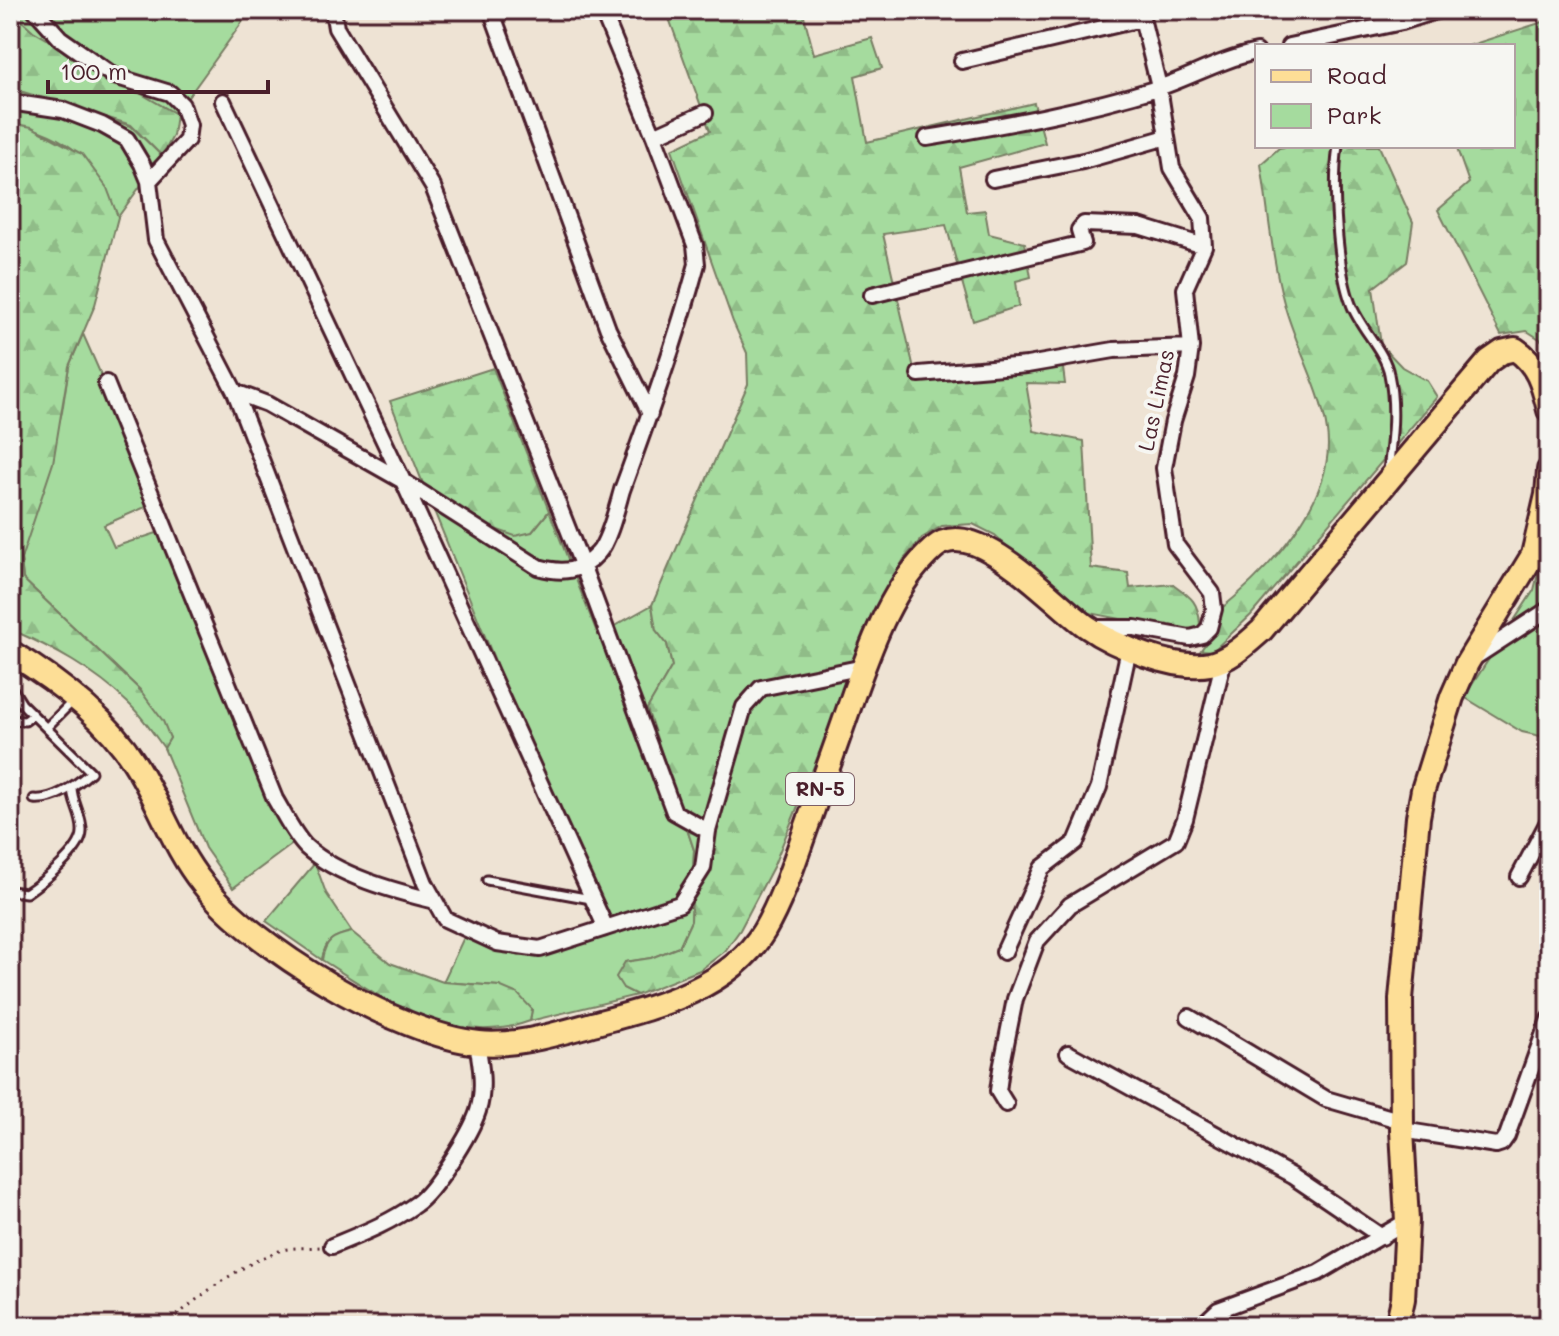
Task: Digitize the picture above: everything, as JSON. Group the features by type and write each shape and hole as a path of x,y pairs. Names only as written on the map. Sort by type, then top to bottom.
{"main road":[{"name":"RN-5","path":"10,652 75,699 113,733 135,764 183,856 224,909 256,935 345,993 420,1029 477,1043 501,1044 642,1010 710,983 730,971 761,935 780,902 864,667 891,606 937,545 952,539 970,540 987,547 1089,628 1129,649 1190,666 1208,665 1238,652 1261,631 1489,361 1502,352 1515,349 1534,367 1549,410"},
{"path":"1397,1326 1403,1299 1407,1221 1402,1126 1401,999 1418,817 1423,790 1452,697 1467,663 1533,555 1547,495 1549,470"}],"street":[{"path":"35,10 60,38 114,76 170,93 182,105 189,125 187,140 149,181"},
{"path":"333,10 336,28 433,187 583,567 674,812 708,831"},
{"path":"491,10 608,329 650,414"},
{"path":"235,392 267,404 403,481 538,567 556,572 583,567 601,550 650,414 697,264 695,245 602,10"},
{"path":"1298,44 1402,22 1439,10"},
{"path":"872,295 1083,243 1079,230 1084,224 1139,226 1204,246 1202,218 1172,168 1159,87 1140,15 962,61"},
{"path":"927,138 1028,121 1159,87 1255,52"},
{"path":"223,101 403,481 605,926"},
{"path":"10,102 63,110 102,125 127,139 149,181 156,240 235,392 425,883 445,919 497,943 540,949 680,904 703,868 708,831 744,707 761,688 864,667"},
{"path":"654,136 705,113"},
{"path":"993,179 1083,161 1167,137"},
{"name":"Las Limas","path":"1089,628 1135,628 1190,638 1202,635 1209,628 1214,609 1212,593 1175,544 1164,468 1173,421 1187,377 1191,347 1185,289 1204,246"},
{"path":"919,374 1027,365 1114,350 1191,347"},
{"path":"106,383 275,799 305,846 340,868 383,888 435,901"},
{"path":"1467,663 1549,609"},
{"path":"1004,952 1042,868 1048,861 1067,852 1082,829 1099,787 1129,649"},
{"path":"1006,1104 998,1091 1001,1069 1015,999 1037,941 1070,905 1176,841 1185,819 1224,659"},
{"path":"1519,877 1549,820"},
{"path":"1189,1017 1326,1099 1402,1126 1496,1145 1507,1136 1549,1019"},
{"path":"332,1246 378,1228 419,1202 454,1156 478,1111 482,1076 477,1043"},
{"path":"1068,1053 1292,1176 1382,1237"},
{"path":"1201,1326 1218,1310 1318,1273 1407,1221"}],"lane":[{"path":"1338,148 1334,173 1342,265 1351,305 1389,370 1394,421 1387,481"},
{"path":"10,685 33,715 91,772 72,787 43,800 34,799"},
{"path":"47,727 75,699"},
{"path":"10,720 25,721 33,715"},
{"path":"10,891 26,893 79,844 82,831 72,799 72,787"},
{"path":"487,880 594,900"}],"path":[{"path":"165,1326 189,1304 261,1260 284,1249 332,1246"}],"green space":[{"path":"10,10 251,10 176,114 33,31"},
{"path":"10,10 33,31 176,114 173,136 162,156 131,125 10,88"},
{"path":"666,10 806,10 803,12 814,54 872,38 882,68 855,76 867,142 1034,103 1045,143 959,167 967,212 985,210 989,234 1025,243 1031,277 1016,281 1019,306 973,321 946,225 883,234 915,373 1063,368 1065,384 1026,383 1034,431 1084,441 1091,568 1128,573 1130,588 1173,584 1193,601 1200,625 1192,633 1090,613 1028,566 995,535 973,524 942,526 922,538 904,559 882,598 774,865 740,930 725,951 700,970 637,995 623,988 616,977 625,962 651,958 679,947 691,921 694,850 647,709 672,666 667,644 656,630 652,605 748,384 747,353 733,322 672,149 710,131"},
{"path":"1549,20 1549,345 1527,331 1501,335 1438,210 1469,183 1457,148 1515,148 1515,44 1474,44"},
{"path":"10,88 131,126 162,156 118,217 100,181 78,154 49,135 10,123"},
{"path":"10,123 32,127 82,154 107,188 118,217 95,305 69,366 53,463 21,559 23,579 140,690 163,721 170,738 164,748 133,708 101,680 57,652 10,629"},
{"path":"1279,148 1380,148 1413,222 1407,262 1373,288 1381,345 1402,367 1427,381 1437,397 1251,615 1213,651 1201,650 1217,628 1217,612 1257,577 1310,508 1321,483 1327,457 1324,416 1280,286 1261,164"},
{"path":"83,334 157,502 104,525 114,547 169,529 294,843 233,888 205,848 164,748 170,738 140,690 23,579 21,559 62,412 69,366"},
{"path":"493,368 549,511 532,532 515,536 489,527 424,486 390,401"},
{"path":"424,486 489,527 532,532 549,511 598,635 652,605 656,630 667,644 672,666 647,709 694,850 691,921 679,947 651,958 625,962 623,988 637,995 530,1021 532,1009 499,986 443,982 465,935 519,956 607,937"},
{"path":"1549,530 1549,738 1522,732 1464,697 1534,590"},
{"path":"315,863 326,893 352,932 331,940 322,960 266,921"},
{"path":"352,932 390,963 443,982 499,986 518,994 532,1009 530,1021 502,1028 474,1029 447,1025 395,1004 322,960 331,940"}]}
